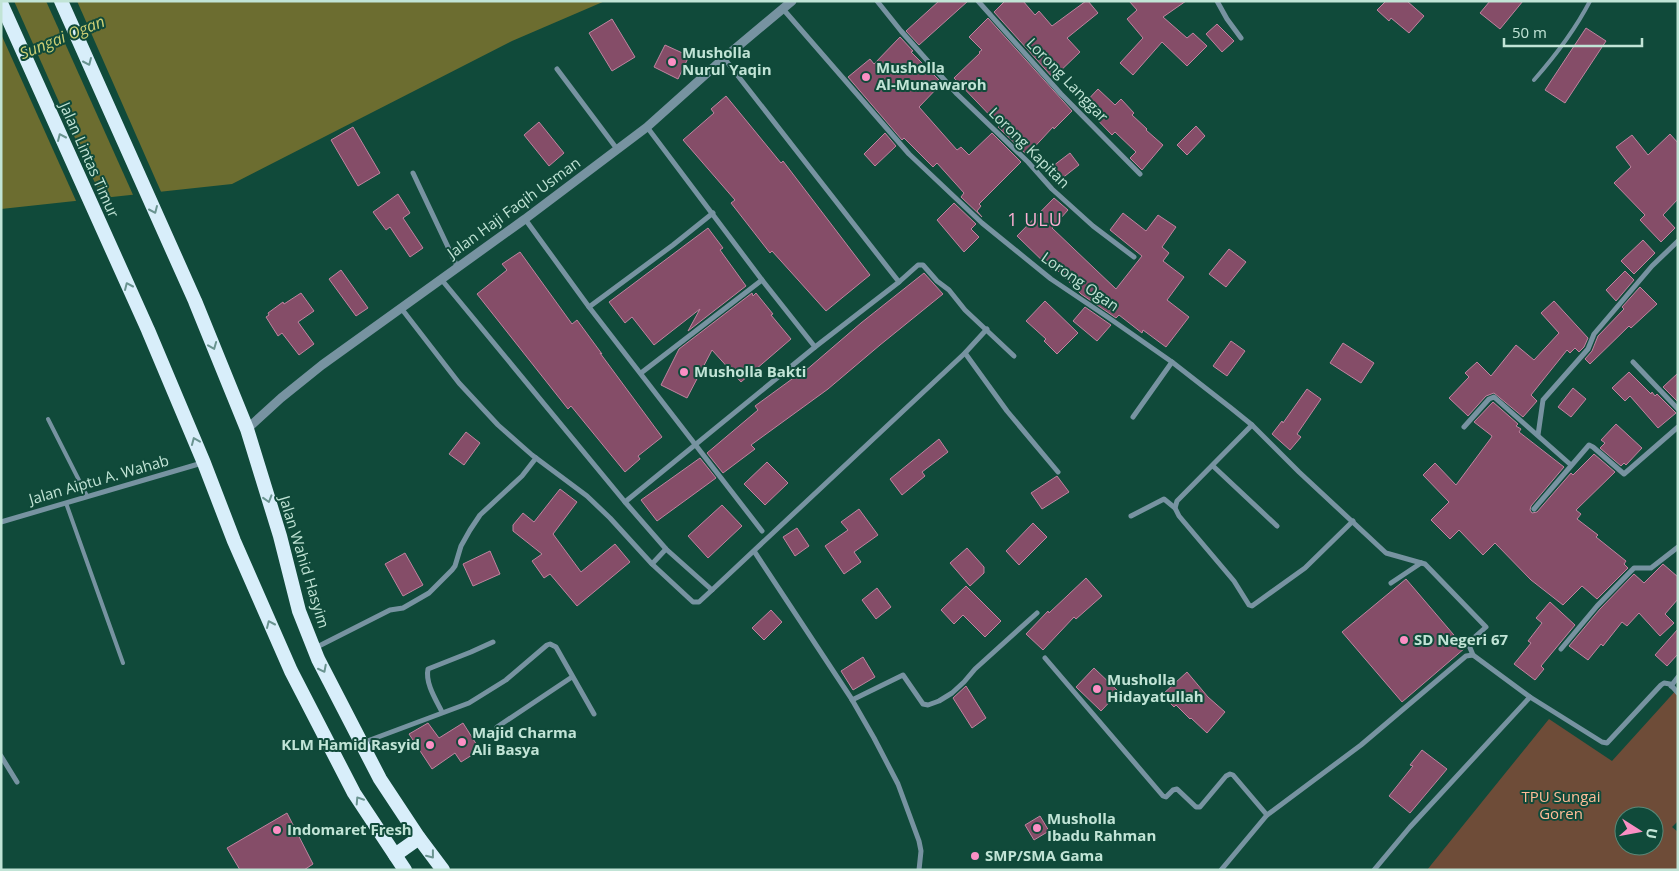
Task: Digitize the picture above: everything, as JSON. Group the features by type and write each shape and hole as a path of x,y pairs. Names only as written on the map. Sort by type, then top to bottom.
{"highway":[{"name":"Jalan Wahid Hasyim","path":"61,1 194,301 247,429 280,536 299,611 314,649 380,779 419,838 443,870"},
{"name":"Jalan Lintas Timur","path":"1,3 148,330 204,463"},
{"path":"204,463 234,541 291,671 354,793 406,870"},
{"path":"395,855 419,838"}],"street":[{"name":"Jalan Haji Faqih Usman","path":"247,429 281,398 322,366 457,266 525,219 647,127 724,58 792,1"},
{"name":"Lorong Kapitan","path":"877,1 957,94 1028,162 1052,189 1093,226 1134,257"},
{"name":"Lorong Langgar","path":"978,1 1061,94 1140,174"},
{"path":"1217,1 1241,38"},
{"name":"Lorong Ogan","path":"782,9 909,154 982,223 1051,279 1172,362 1252,425 1299,472 1386,553 1421,563"},
{"path":"724,58 900,282"},
{"path":"557,68 617,149"},
{"path":"647,127 815,347"},
{"path":"414,173 457,266"},
{"path":"589,306 673,245 713,213"},
{"path":"525,219 589,306 762,531"},
{"path":"1538,435 1543,400 1588,349 1594,334 1652,266 1676,245"},
{"path":"625,502 815,347 900,282 915,267 922,264 947,288 965,310 1014,356"},
{"path":"440,279 666,549 712,590"},
{"path":"641,372 762,280"},
{"path":"401,307 460,384 498,425 536,458 587,496 652,564 693,602 699,602 754,551 965,353 987,329"},
{"path":"965,353 1007,411 1058,472"},
{"path":"1133,417 1172,362"},
{"path":"1633,362 1678,409"},
{"path":"1464,427 1489,399 1494,397 1571,465"},
{"path":"1175,508 1177,501 1252,425"},
{"path":"1534,509 1586,448 1591,446 1622,474 1626,474 1678,427"},
{"path":"314,649 390,610 402,608 429,593 455,566 461,546 480,515 522,476 536,458"},
{"name":"Jalan Aiptu A. Wahab","path":"1,522 204,463"},
{"path":"1213,466 1277,526"},
{"path":"1131,516 1164,499 1175,508 1179,516 1234,581 1251,606 1305,568 1353,521"},
{"path":"1561,649 1597,606 1634,568 1649,569 1678,547"},
{"path":"652,564 666,549"},
{"path":"754,551 852,700 898,784 919,841 921,851 919,870"},
{"path":"1391,583 1421,563 1425,564 1486,627 1468,643 1473,656 1530,697 1602,742 1607,743 1661,685 1667,683 1678,693"},
{"path":"852,700 903,675 923,704 939,701 960,686 975,668 1037,613"},
{"path":"442,712 430,687 427,676 428,669 493,642"},
{"path":"362,743 468,703 506,680 546,645 550,644 556,647 594,714"},
{"path":"1221,870 1267,815 1361,745 1466,656 1473,656"},
{"path":"1045,658 1163,796 1166,797 1172,790 1177,789 1196,807 1200,807 1226,776 1231,774 1267,815"},
{"path":"497,727 572,677"},
{"path":"1671,686 1678,677"},
{"path":"1374,870 1410,827 1530,697"},
{"path":"1,756 17,782"}],"lane":[{"path":"1534,80 1551,61 1579,23 1590,1"},
{"path":"48,419 87,496"},
{"path":"66,503 123,663"}],"green space":[{"name":"TPU Sungai Goren","path":"1678,688 1678,821 1672,827 1678,832 1678,870 1427,870 1549,719 1612,761"}],"water":[{"name":"Sungai Ogan","path":"1,1 605,1 512,41 232,184 1,209"}],"pier":[{"path":"1,1 14,1 103,201 77,203 1,34"},
{"path":"46,1 77,1 162,194 134,197"}],"building":[{"path":"939,1 968,1 919,45 906,31"},
{"path":"1005,1 1023,1 1035,15 1039,11 1052,26 1086,1 1098,13 1067,38 1080,52 1053,78 994,12"},
{"path":"1129,1 1186,1 1163,17 1187,38 1193,33 1207,46 1187,66 1162,42 1133,75 1120,63 1143,38 1127,19 1137,10"},
{"path":"1386,1 1407,1 1424,16 1409,33 1391,18 1389,21 1377,10"},
{"path":"1490,1 1523,1 1500,29 1480,13"},
{"path":"988,18 1072,111 1054,129 1053,127 1027,155 998,127 1000,126 954,78 982,50 969,37"},
{"path":"612,19 635,57 612,71 589,33"},
{"path":"1217,24 1234,41 1222,52 1206,34"},
{"path":"1586,28 1606,41 1565,103 1545,90"},
{"path":"900,37 913,51 911,52 942,83 919,107 957,150 961,147 969,155 992,133 1021,162 979,204 981,206 977,211 982,217 961,197 964,193 937,163 933,167 904,138 902,140 848,77 870,59 874,64"},
{"name":"Musholla Nurul Yaqin","path":"665,45 689,56 678,79 654,67"},
{"path":"1098,89 1115,105 1121,99 1134,113 1132,115 1163,145 1142,170 1130,158 1136,152 1115,132 1112,135 1083,105"},
{"path":"726,96 781,163 783,161 870,275 826,311 772,251 770,253 731,203 735,200 683,140 714,113 711,109"},
{"path":"539,122 564,153 549,166 524,135"},
{"path":"1196,126 1205,136 1187,155 1177,145"},
{"path":"353,127 380,173 358,186 331,140"},
{"path":"885,133 896,146 875,166 864,154"},
{"path":"1670,134 1678,143 1678,199 1663,215 1675,228 1661,242 1640,220 1645,215 1614,183 1631,167 1616,147 1632,135 1648,155"},
{"path":"1070,153 1079,165 1056,183 1049,174 1049,169"},
{"path":"398,194 410,213 403,218 423,248 410,257 390,227 386,230 373,212"},
{"path":"1054,198 1068,210 1052,228 1116,289 1142,256 1110,230 1123,213 1146,231 1158,215 1176,227 1162,247 1169,253 1163,261 1184,277 1167,300 1189,317 1166,347 1143,330 1142,333 1119,315 1116,318 1081,294 1054,267 1052,270 1017,236"},
{"path":"954,203 976,224 971,229 979,237 964,252 937,220"},
{"path":"708,228 723,248 720,250 746,286 688,331 700,309 654,345 632,317 625,323 609,302"},
{"path":"1643,240 1655,253 1634,274 1621,261"},
{"path":"1229,249 1246,262 1226,287 1209,274"},
{"path":"520,252 572,324 577,320 662,437 638,456 640,459 625,472 571,406 568,409 477,294 507,270 502,264"},
{"path":"341,270 368,308 356,316 329,279"},
{"path":"1625,271 1634,280 1616,301 1606,290"},
{"path":"924,273 943,294 828,389 751,445 755,449 723,473 707,453 758,410 755,406 804,372 861,323"},
{"path":"1640,287 1657,304 1631,328 1629,326 1590,364 1585,359 1592,351 1598,336 1624,309 1622,307"},
{"path":"301,293 314,311 298,322 314,344 299,355 282,333 278,336 266,317 269,315 268,313 283,302 284,304"},
{"path":"752,293 753,296 756,293 791,339 741,382 712,350 687,398 661,385 679,349"},
{"path":"1045,301 1078,333 1057,354 1044,341 1046,339 1026,321"},
{"path":"1554,301 1588,338 1584,347 1579,352 1575,348 1570,353 1567,350 1531,395 1537,401 1523,417 1494,393 1486,396 1468,416 1449,398 1469,377 1465,373 1477,362 1491,376 1516,345 1534,360 1559,333 1541,313"},
{"path":"1085,307 1111,325 1097,341 1073,321"},
{"path":"1231,341 1245,351 1227,376 1213,366"},
{"path":"1343,343 1374,363 1361,383 1330,363"},
{"path":"1629,372 1651,394 1652,392 1655,396 1657,394 1676,413 1658,428 1630,396 1625,401 1612,388"},
{"path":"1678,373 1678,402 1663,387"},
{"path":"1573,388 1586,399 1571,417 1558,407"},
{"path":"1307,389 1321,399 1297,434 1301,437 1290,450 1272,434 1282,421 1283,423"},
{"path":"1493,402 1518,424 1516,426 1521,429 1519,432 1564,467 1531,506 1530,510 1532,513 1537,512 1571,473 1573,475 1594,454 1615,472 1576,510 1581,514 1577,519 1598,535 1596,537 1626,561 1624,564 1628,568 1597,599 1582,586 1563,605 1531,580 1495,543 1483,555 1459,530 1450,539 1431,520 1449,502 1423,475 1435,463 1456,485 1492,436 1474,422"},
{"path":"1616,424 1642,448 1626,465 1624,463 1621,466 1600,448 1605,443 1601,440"},
{"path":"466,432 480,443 464,465 449,454"},
{"path":"939,439 948,452 922,472 925,476 902,495 890,479"},
{"path":"700,458 716,478 657,521 641,500"},
{"path":"767,462 788,483 765,505 744,484"},
{"path":"1057,476 1069,492 1042,509 1031,493"},
{"path":"560,489 577,502 553,534 581,572 615,544 630,562 577,606 550,574 544,578 532,561 542,554 513,531 513,525 523,513 534,522"},
{"path":"722,505 742,526 708,558 688,536"},
{"path":"859,509 878,535 854,552 861,562 844,574 825,546 848,530 841,522"},
{"path":"1033,523 1047,537 1019,565 1006,551"},
{"path":"797,528 809,546 795,556 783,537"},
{"path":"967,548 984,567 984,573 970,586 950,563"},
{"path":"490,551 500,574 473,586 463,564"},
{"path":"405,553 423,585 403,596 385,564"},
{"path":"1663,564 1678,577 1678,599 1665,614 1674,623 1660,636 1639,613 1627,626 1622,622 1603,646 1601,644 1588,660 1569,646 1600,609 1634,574 1644,583"},
{"path":"1086,578 1102,596 1076,619 1074,617 1043,650 1026,634 1048,611 1049,613"},
{"name":"SD Negeri 67","path":"1406,579 1465,648 1402,702 1342,632"},
{"path":"966,586 1001,621 985,637 963,615 954,624 941,610"},
{"path":"877,588 891,607 876,619 862,600"},
{"path":"1550,602 1575,625 1541,666 1544,669 1535,680 1514,664 1531,643 1528,641 1542,623 1536,618"},
{"path":"771,610 782,622 764,640 752,628"},
{"path":"1678,629 1678,654 1667,666 1655,655"},
{"path":"863,657 875,677 853,690 841,671"},
{"name":"Musholla Hidayatullah","path":"1094,668 1119,692 1101,711 1076,687"},
{"path":"1187,672 1208,697 1225,712 1207,733 1162,695"},
{"path":"966,686 986,718 972,728 953,698"},
{"path":"428,723 439,738 463,723 480,750 461,762 455,753 432,769 409,734"},
{"path":"1422,750 1447,769 1410,813 1389,796 1413,766 1410,765"},
{"name":"Indomaret Fresh","path":"287,813 313,864 304,870 240,870 227,848"},
{"name":"Musholla Ibadu Rahman","path":"1040,816 1049,831 1034,840 1025,825"}],"place":[{"name":"Musholla Nurul Yaqin","path":"672,62"},
{"name":"Musholla Al-Munawaroh","path":"866,77"},
{"name":"Musholla Bakti","path":"684,372"},
{"name":"SD Negeri 67","path":"1404,640"},
{"name":"Musholla Hidayatullah","path":"1097,689"},
{"name":"Majid Charma Ali Basya","path":"462,742"},
{"name":"KLM Hamid Rasyid","path":"430,745"},
{"name":"Musholla Ibadu Rahman","path":"1037,828"},
{"name":"Indomaret Fresh","path":"277,830"},
{"name":"SMP/SMA Gama","path":"975,856"}],"district":[{"name":"1 ULU","path":"1035,220"}]}
